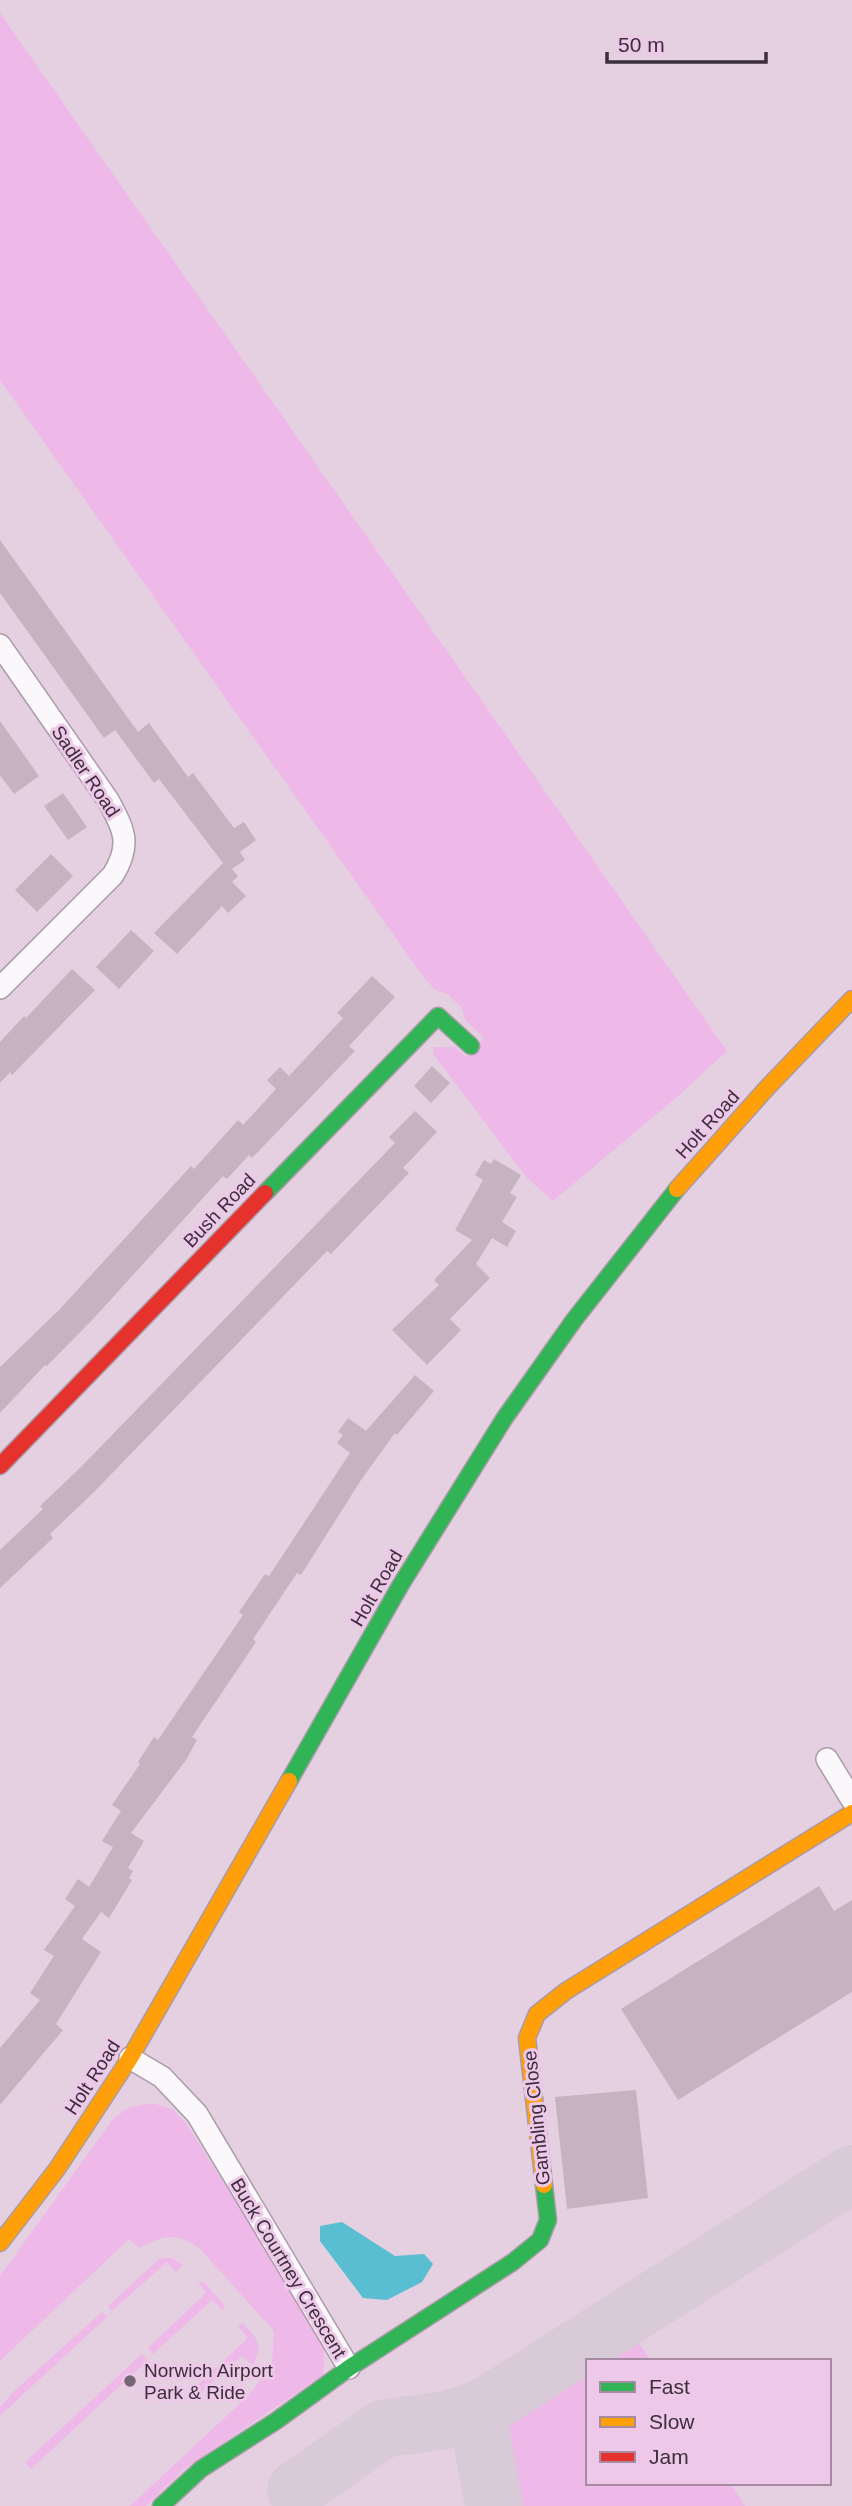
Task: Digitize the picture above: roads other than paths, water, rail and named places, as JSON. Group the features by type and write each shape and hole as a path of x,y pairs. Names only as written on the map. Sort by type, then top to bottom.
{"main road":[{"name":"Holt Road","path":"0,2243 57,2169 130,2058 400,1586 504,1419 574,1320 677,1189 765,1090 852,999"},
{"name":"Bush Road","path":"0,1466 438,1016 471,1046"},
{"name":"Gambling Close","path":"349,2368 513,2262 540,2240 548,2220 527,2038 537,2014 553,1999 852,1813"},
{"name":"Buck Courtney Crescent","path":"161,2506 201,2469 276,2421 349,2368"}],"street":[{"name":"Sadler Road","path":"0,645 108,800 122,827 125,844 122,861 113,875 0,988"},
{"path":"827,1759 852,1800"},
{"name":"Buck Courtney Crescent","path":"130,2058 162,2077 197,2114 349,2368"}],"water":[{"path":"342,2222 395,2256 424,2254 433,2264 422,2282 387,2300 363,2298 320,2241 320,2226"}],"place":[{"name":"Norwich Airport Park & Ride","path":"130,2381"}]}
